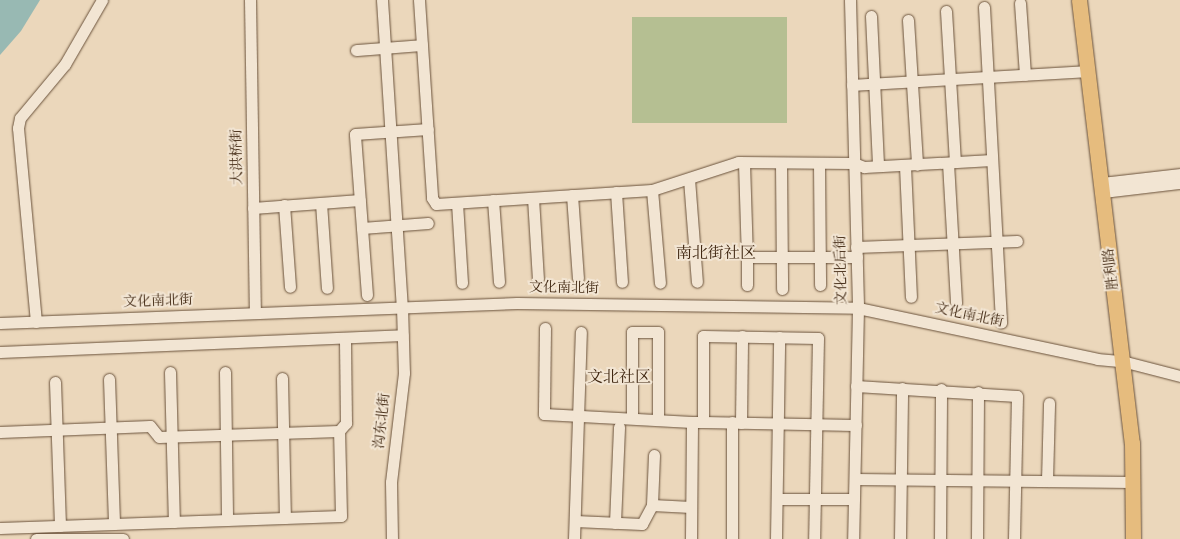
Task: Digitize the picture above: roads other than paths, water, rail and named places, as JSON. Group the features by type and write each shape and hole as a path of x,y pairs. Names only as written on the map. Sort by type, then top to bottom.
{"main road":[{"name":"胜利路","path":"1079,0 1132,443 1133,539"}],"street":[{"path":"36,322 18,128 20,118 65,64 102,0"},
{"name":"大洪桥街","path":"250,0 254,313"},
{"name":"沟东北街","path":"382,0 402,307 404,373 390,502 392,539"},
{"path":"419,0 432,198 436,204 652,190 744,163 854,163 878,166 905,166 992,160"},
{"name":"文化北后街","path":"850,0 858,308 854,539"},
{"path":"1020,3 1025,75"},
{"path":"984,7 1001,323"},
{"path":"946,11 950,79 956,303"},
{"path":"871,16 878,166"},
{"path":"908,20 917,165"},
{"path":"356,50 422,45"},
{"path":"852,85 1088,71"},
{"path":"367,295 355,134 428,129"},
{"path":"744,163 747,285"},
{"path":"781,163 782,289"},
{"path":"819,163 820,285"},
{"path":"905,166 911,297"},
{"path":"1102,187 1180,174"},
{"path":"689,179 697,282"},
{"path":"1102,187 1180,183"},
{"path":"652,190 660,283"},
{"path":"616,192 622,282"},
{"path":"572,195 578,278"},
{"path":"532,198 538,279"},
{"path":"253,208 360,200"},
{"path":"493,200 499,282"},
{"path":"321,202 327,288"},
{"path":"457,203 462,283"},
{"path":"284,205 290,287"},
{"path":"362,228 428,223"},
{"path":"747,258 819,257 909,245 1017,241"},
{"name":"文化南北街","path":"0,323 517,303 858,308 1097,359 1122,361 1180,376"},
{"path":"545,328 544,414 698,422 856,425"},
{"path":"574,539 580,416 581,332"},
{"path":"632,418 632,332 658,332 658,420"},
{"path":"0,352 403,335"},
{"path":"691,539 691,507 698,422 702,336 818,338 814,539"},
{"path":"732,539 736,422 742,336"},
{"path":"776,539 779,337"},
{"path":"0,528 341,516 339,431 346,423 345,338"},
{"path":"170,372 174,522"},
{"path":"224,372 227,520"},
{"path":"282,378 285,518"},
{"path":"109,379 114,524"},
{"path":"55,382 60,526"},
{"path":"856,386 941,389 1017,396 1014,539"},
{"path":"900,539 902,388"},
{"path":"940,539 941,389"},
{"path":"977,539 978,392"},
{"path":"1047,481 1049,403"},
{"path":"0,432 150,426 160,437 339,431"},
{"path":"615,523 619,427"},
{"path":"575,521 642,524 652,505 654,455"},
{"path":"855,479 1132,482"},
{"path":"777,499 854,499"},
{"path":"652,505 691,507"},
{"path":"36,539 123,539"}],"water":[{"path":"0,0 40,0 21,31 0,55"}],"district":[{"name":"南北街社区","path":"716,254"},
{"name":"文北社区","path":"619,378"}]}
